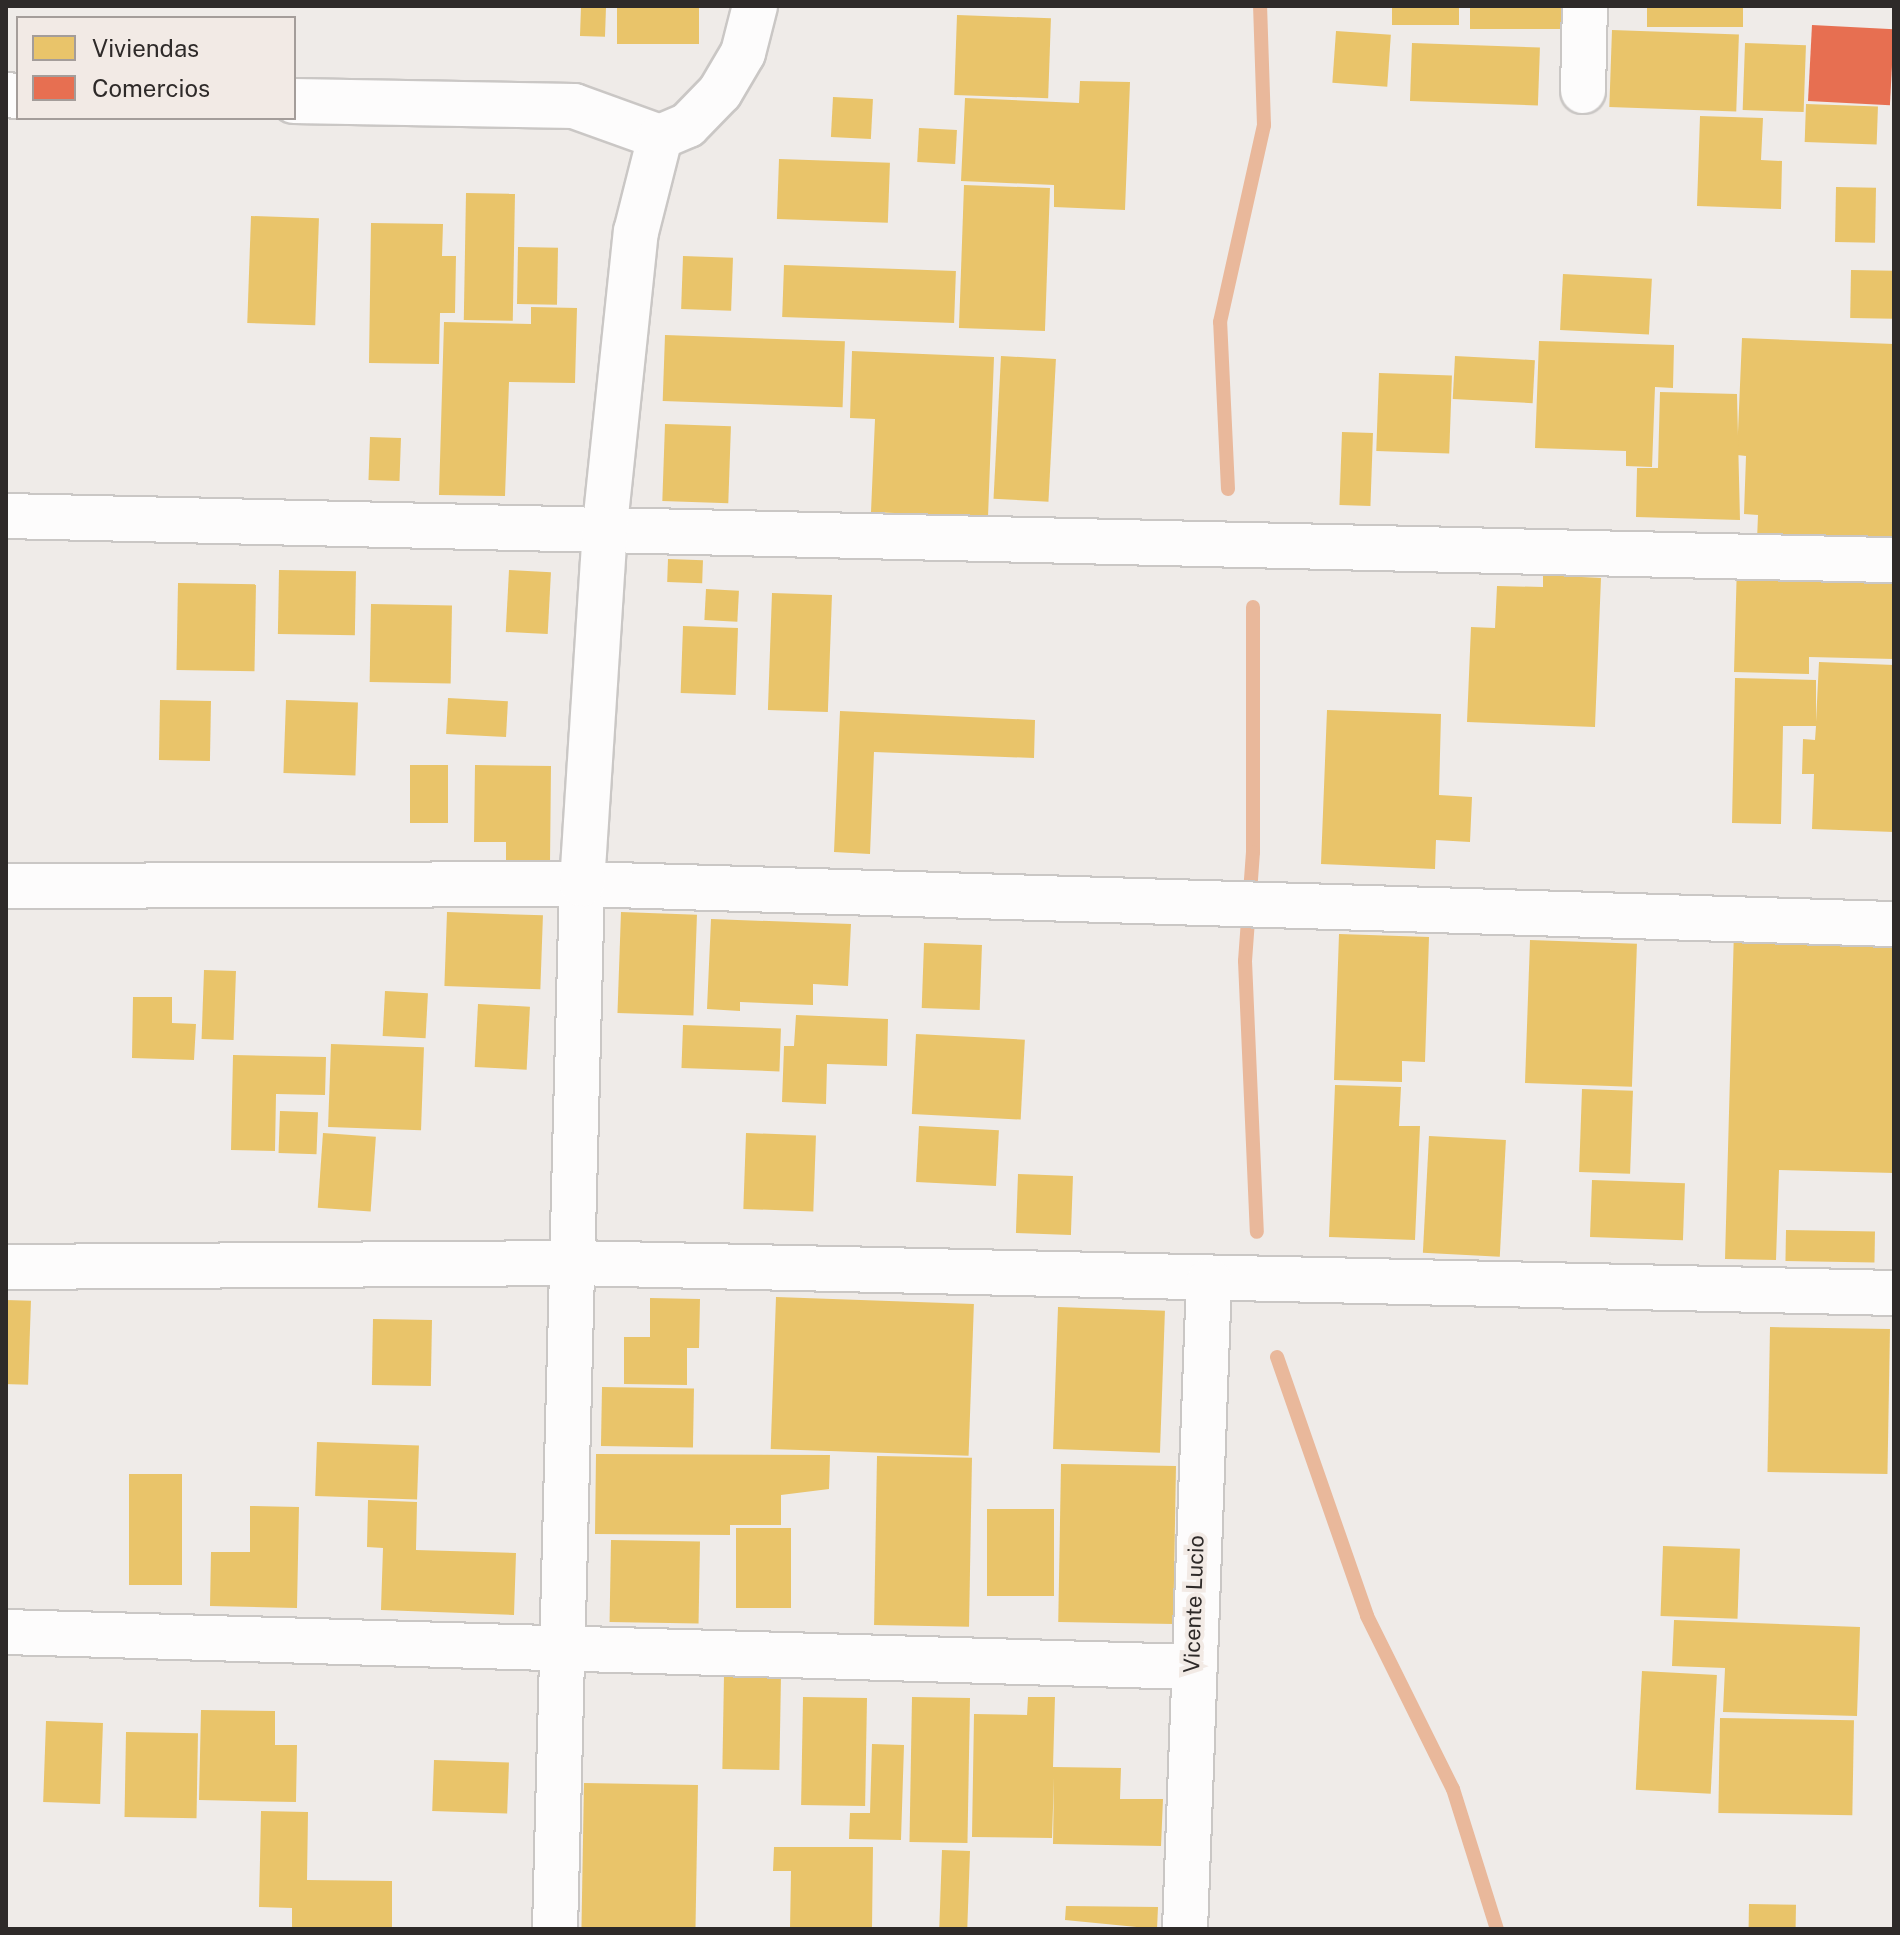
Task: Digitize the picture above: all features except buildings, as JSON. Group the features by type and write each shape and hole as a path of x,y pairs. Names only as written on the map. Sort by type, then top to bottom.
{"street":[{"path":"296,101 574,106 660,137 688,125 720,92 743,53 755,6"},
{"path":"1583,91 1585,6"},
{"path":"555,1929 567,1654 582,884 605,525 636,232 660,137"},
{"path":"6,516 605,525 1894,560"},
{"path":"6,886 582,884 1894,924"},
{"path":"6,1267 573,1263 1209,1280 1894,1293"},
{"name":"Vicente Lucio","path":"1185,1929 1191,1667 1209,1280"},
{"path":"6,1632 567,1654 1191,1667"}],"waterway":[{"path":"1228,489 1220,322 1264,125 1260,6"},
{"path":"1253,607 1253,852 1245,961 1257,1232"},
{"path":"1277,1357 1367,1616 1453,1789 1497,1929"}]}
